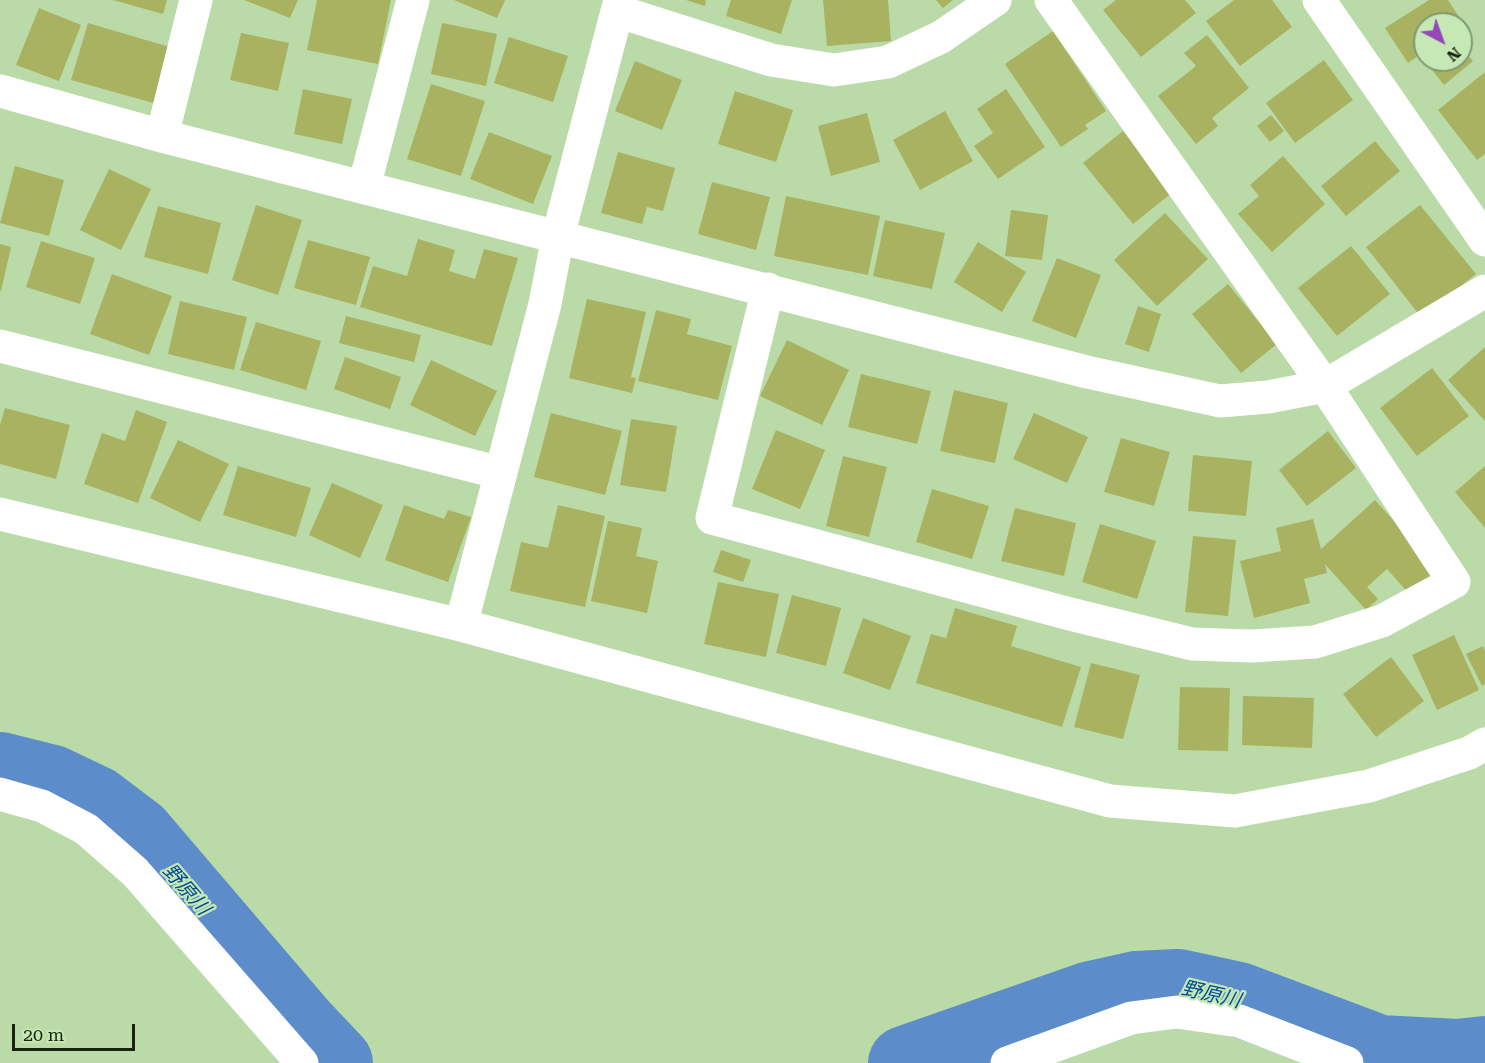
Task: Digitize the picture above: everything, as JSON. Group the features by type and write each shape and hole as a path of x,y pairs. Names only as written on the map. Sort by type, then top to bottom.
{"street":[{"path":"162,136 196,0"},
{"path":"364,187 413,0"},
{"path":"461,625 545,304 558,236 618,6 771,60 834,70 888,62 940,37 995,0"},
{"path":"768,289 712,518 1058,611 1192,644 1252,646 1315,642 1382,621 1454,582 1325,386 1051,0"},
{"path":"1319,0 1485,240"},
{"path":"0,91 162,136 1088,372 1220,401 1268,398 1325,386 1485,291"},
{"path":"0,346 501,473"},
{"path":"0,514 461,625 1110,801 1235,811 1369,786 1469,753 1485,744"},
{"path":"0,794 42,806 86,829 135,872 302,1063"},
{"path":"1006,1063 1131,1018 1177,1012 1239,1021 1347,1063"}],"building":[{"path":"113,0 167,0 163,14"},
{"path":"244,0 298,0 290,18"},
{"path":"317,0 391,0 378,64 307,50"},
{"path":"454,0 505,0 497,18"},
{"path":"686,0 706,0 705,6"},
{"path":"731,0 792,0 781,34 726,16"},
{"path":"823,0 888,0 891,41 827,46"},
{"path":"936,0 953,0 943,8"},
{"path":"1116,0 1185,0 1196,13 1141,57 1103,10"},
{"path":"1234,0 1272,0 1292,27 1240,66 1206,21"},
{"path":"1429,0 1448,0 1456,12 1413,12 1413,59 1408,63 1385,28"},
{"path":"39,8 81,25 59,81 16,65"},
{"path":"88,23 173,48 157,104 71,80"},
{"path":"442,23 497,34 486,86 431,74"},
{"path":"1053,31 1106,111 1085,125 1088,129 1061,147 1005,64"},
{"path":"241,33 289,43 278,91 230,80"},
{"path":"1207,35 1249,88 1212,118 1218,126 1196,144 1158,96 1196,66 1184,53"},
{"path":"509,37 568,56 553,102 494,83"},
{"path":"1324,60 1353,100 1295,143 1266,103"},
{"path":"635,61 682,80 662,130 615,111"},
{"path":"1434,72 1460,72 1444,85"},
{"path":"1485,72 1485,154 1477,160 1438,110"},
{"path":"431,84 485,101 461,176 407,159"},
{"path":"303,89 352,99 342,144 294,134"},
{"path":"1006,89 1045,147 998,179 974,146 993,133 977,109"},
{"path":"735,91 793,110 776,162 718,144"},
{"path":"945,111 973,161 920,190 893,140"},
{"path":"867,113 880,162 831,176 818,126"},
{"path":"1271,115 1284,131 1270,142 1257,126"},
{"path":"1123,131 1173,192 1133,224 1083,163"},
{"path":"489,132 552,156 533,204 470,179"},
{"path":"1375,141 1400,171 1346,216 1321,186"},
{"path":"618,152 675,168 663,211 647,207 642,224 601,213"},
{"path":"1283,156 1325,204 1272,252 1238,214 1259,196 1250,185"},
{"path":"15,166 64,180 49,236 0,223"},
{"path":"109,169 151,189 121,250 80,230"},
{"path":"712,182 770,197 756,250 698,234"},
{"path":"786,196 880,216 868,275 774,256"},
{"path":"256,205 302,220 278,295 232,280"},
{"path":"1420,205 1476,274 1421,317 1366,247"},
{"path":"158,206 221,223 208,274 144,257"},
{"path":"1011,210 1048,215 1042,260 1005,256"},
{"path":"1165,213 1208,259 1157,306 1114,260"},
{"path":"885,220 945,233 932,289 873,276"},
{"path":"418,239 455,250 449,271 475,279 484,249 518,258 492,346 360,307 373,266 407,276"},
{"path":"308,240 370,257 356,305 294,288"},
{"path":"41,241 95,258 80,304 26,287"},
{"path":"978,242 1026,272 1002,312 954,282"},
{"path":"0,244 11,247 1,291 0,291"},
{"path":"1351,246 1390,294 1337,336 1298,288"},
{"path":"1057,258 1101,275 1076,338 1032,321"},
{"path":"112,274 172,296 149,355 90,334"},
{"path":"1228,284 1277,344 1241,373 1192,314"},
{"path":"587,299 646,312 631,377 636,378 632,393 569,378"},
{"path":"180,301 247,317 234,370 168,354"},
{"path":"1138,306 1161,314 1149,352 1125,344"},
{"path":"656,310 691,319 687,334 732,346 718,400 638,381"},
{"path":"346,316 421,335 414,362 339,343"},
{"path":"256,322 321,341 306,390 240,370"},
{"path":"787,340 849,370 822,425 760,396"},
{"path":"1485,347 1485,421 1448,380"},
{"path":"345,357 401,377 390,409 334,389"},
{"path":"431,360 497,391 475,436 410,405"},
{"path":"1432,368 1469,416 1417,456 1380,408"},
{"path":"861,374 931,391 917,444 848,427"},
{"path":"954,390 1008,403 995,463 940,451"},
{"path":"5,408 70,425 56,479 0,464 0,425"},
{"path":"136,410 167,422 138,503 84,484 102,433 125,441"},
{"path":"551,413 622,431 605,495 534,477"},
{"path":"1034,413 1088,437 1067,483 1013,459"},
{"path":"631,419 677,426 666,492 620,485"},
{"path":"776,430 825,450 800,509 752,489"},
{"path":"1328,431 1356,468 1307,506 1279,470"},
{"path":"1121,438 1170,452 1154,506 1104,492"},
{"path":"178,440 229,464 200,522 150,498"},
{"path":"1193,455 1252,461 1246,516 1188,511"},
{"path":"843,456 887,467 869,537 826,526"},
{"path":"238,466 311,488 296,537 223,515"},
{"path":"1485,466 1485,528 1455,492"},
{"path":"332,483 383,505 360,558 309,535"},
{"path":"932,489 989,506 972,559 916,542"},
{"path":"1375,500 1439,571 1411,596 1387,569 1367,587 1378,599 1366,610 1325,564 1327,573 1304,579 1310,603 1254,618 1240,561 1281,551 1276,528 1313,519 1321,549"},
{"path":"404,505 444,519 448,510 471,517 448,582 385,560"},
{"path":"558,505 605,516 585,607 510,591 521,542 548,548"},
{"path":"1015,508 1076,523 1064,576 1001,561"},
{"path":"608,521 642,528 636,556 658,561 647,613 591,601"},
{"path":"1100,524 1156,541 1137,599 1082,582"},
{"path":"1193,536 1236,540 1228,616 1185,612"},
{"path":"721,550 751,560 743,582 713,572"},
{"path":"718,582 779,594 766,657 704,644"},
{"path":"792,595 841,608 826,666 776,653"},
{"path":"955,608 1017,626 1011,646 1081,667 1062,727 916,683 931,634 946,638"},
{"path":"863,618 911,636 890,690 843,673"},
{"path":"1454,635 1479,690 1437,710 1412,655"},
{"path":"1483,646 1485,684 1482,686 1466,654"},
{"path":"1391,657 1424,701 1376,737 1343,694"},
{"path":"1091,663 1140,675 1123,739 1074,727"},
{"path":"1180,687 1230,688 1228,751 1178,750"},
{"path":"1243,696 1314,698 1312,748 1242,745"}],"waterway":[{"name":"野原川","path":"0,769 52,782 96,803 137,834 302,1027 336,1063"},
{"name":"野原川","path":"905,1063 1091,998 1136,988 1178,986 1238,999 1379,1052 1457,1056 1485,1053"}]}
